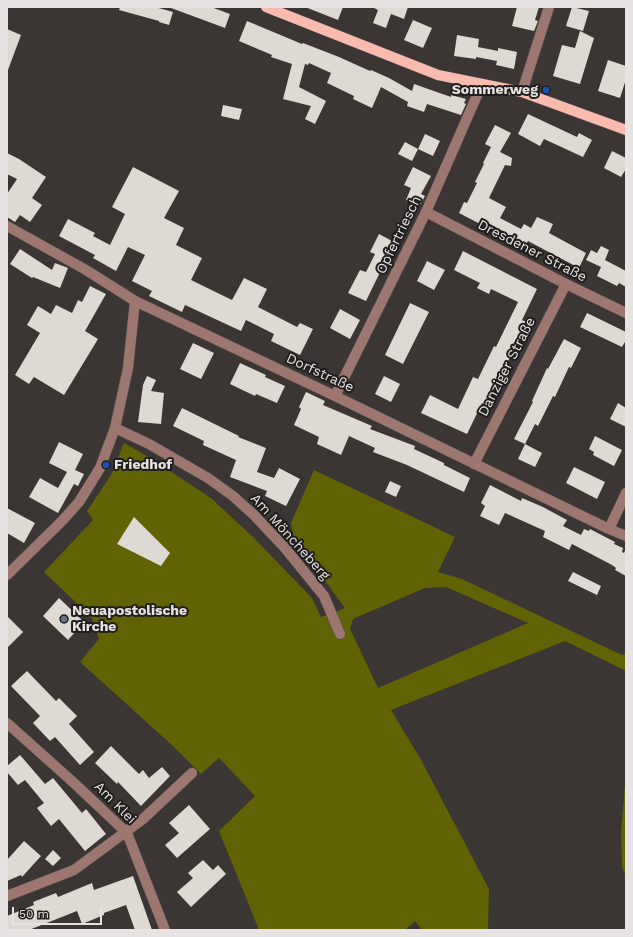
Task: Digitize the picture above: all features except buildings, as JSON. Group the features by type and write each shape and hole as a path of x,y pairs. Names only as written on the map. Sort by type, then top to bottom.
{"main road":[{"path":"266,7 438,75 522,92 626,130"}],"street":[{"path":"522,92 549,7"},
{"name":"Opfertriesch","path":"335,396 426,212 482,84"},
{"name":"Dresdener Straße","path":"426,212 626,313"},
{"name":"Dorfstraße","path":"7,226 86,270 134,301 626,536"},
{"name":"Danziger Straße","path":"474,464 566,284"},
{"path":"7,575 62,521 79,502 100,468 115,428 128,368 134,301"},
{"name":"Am Möncheberg","path":"115,428 148,444 208,478 233,496 254,515 285,548 324,596 340,634"},
{"path":"609,529 626,493"},
{"name":"Am Klei","path":"7,723 127,832 165,930"},
{"path":"7,896 74,870 148,815 192,773"}],"shaded area":[{"path":"124,443 150,458 211,498 253,537 312,598 321,617 345,608 294,539 291,523 314,470 455,537 438,572 462,579 622,655 626,654 626,671 565,641 391,710 420,758 489,889 488,930 422,930 415,921 405,930 259,930 219,831 255,796 219,758 201,774 174,747 80,662 99,639 92,618 44,572 93,520 87,511 111,475","holes":["446,587 528,623 378,688 350,629 353,619 425,588"]},
{"path":"626,773 626,876 622,867 621,833"}],"place":[{"name":"Sommerweg","path":"546,90"},
{"name":"Friedhof","path":"106,465"},
{"name":"Neuapostolische Kirche","path":"64,619"}]}
